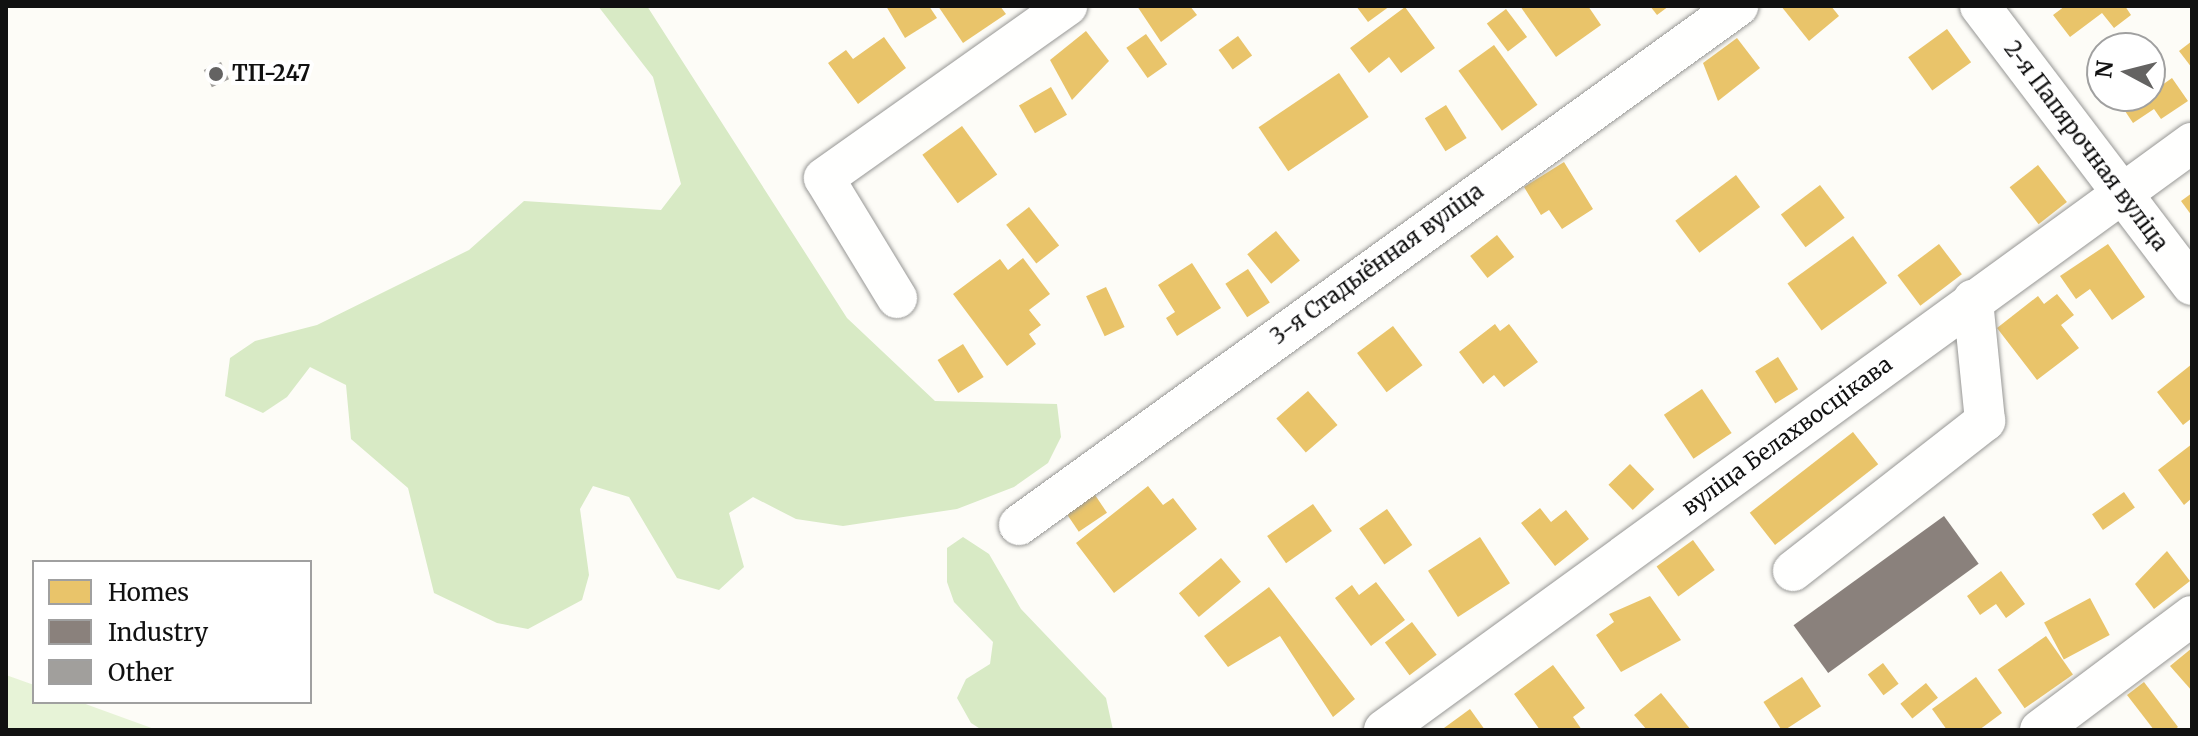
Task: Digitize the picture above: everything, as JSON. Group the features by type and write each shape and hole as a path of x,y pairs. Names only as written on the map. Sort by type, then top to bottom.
{"street":[{"path":"897,298 824,178 1067,6"},
{"name":"3-я Стадыённая вуліца","path":"1019,525 1738,6"},
{"name":"2-я Папярочная вуліца","path":"1980,6 2192,285"},
{"name":"вуліца Белахвосцікава","path":"1384,730 2192,143"},
{"path":"1793,571 1985,421 1973,300"},
{"path":"2040,730 2192,616"}],"green space":[{"path":"598,6 647,6 847,318 935,401 1057,404 1061,437 1048,463 1014,487 957,509 843,526 796,519 753,497 729,513 744,567 719,590 677,578 629,497 593,486 580,509 589,575 582,600 528,629 497,623 434,593 408,488 351,439 346,385 310,367 287,397 263,413 225,396 230,358 255,341 317,325 469,250 524,201 661,210 681,184 653,77"},
{"path":"963,537 989,554 1021,609 1106,698 1113,730 982,730 971,723 957,698 966,679 990,664 993,642 954,602 947,582 947,548"},
{"path":"6,675 32,684 32,704 86,704 157,730 6,730"}],"building: Homes":[{"path":"886,6 929,6 937,18 905,38"},
{"path":"938,6 1000,6 1006,14 963,43"},
{"path":"1137,6 1190,6 1197,15 1161,42"},
{"path":"1356,6 1390,6 1368,22"},
{"path":"1520,6 1588,6 1601,25 1556,57"},
{"path":"1650,6 1669,6 1657,15"},
{"path":"1781,6 1831,6 1839,16 1809,41"},
{"path":"2065,6 2125,6 2131,15 2114,28 2102,13 2070,37 2053,15"},
{"path":"1405,7 1435,48 1401,73 1389,57 1369,73 1350,48"},
{"path":"1506,9 1527,37 1508,51 1487,23"},
{"path":"1947,29 1971,62 1932,90 1908,57"},
{"path":"1086,31 1109,61 1072,100 1050,60"},
{"path":"1146,34 1167,64 1148,78 1126,48"},
{"path":"1238,36 1252,55 1233,70 1219,50"},
{"path":"884,37 906,68 858,104 828,63 846,50 853,59"},
{"path":"1737,38 1760,68 1718,101 1703,63"},
{"path":"2192,41 2192,68 2179,51"},
{"path":"1494,45 1537,105 1502,131 1458,71"},
{"path":"1339,73 1369,117 1288,171 1259,127"},
{"path":"2172,78 2188,101 2161,119 2156,112 2166,112 2166,82"},
{"path":"1051,87 1067,115 1035,133 1019,106"},
{"path":"1446,105 1467,138 1445,151 1425,118"},
{"path":"2126,112 2150,112 2133,123"},
{"path":"962,126 997,175 958,203 922,155"},
{"path":"1564,162 1593,209 1562,229 1549,210 1541,215 1524,187"},
{"path":"2038,165 2067,202 2039,224 2010,187"},
{"path":"1736,175 1760,207 1699,253 1675,221"},
{"path":"1820,185 1845,218 1806,247 1781,214"},
{"path":"2192,193 2192,216 2181,201"},
{"path":"1029,207 1059,246 1036,263 1006,225"},
{"path":"1276,231 1300,261 1271,284 1247,254"},
{"path":"1497,235 1514,257 1487,278 1470,256"},
{"path":"1853,236 1887,283 1822,331 1787,284"},
{"path":"1939,244 1962,274 1920,306 1897,275"},
{"path":"2108,244 2145,297 2112,320 2090,289 2076,299 2060,276"},
{"path":"1023,258 1050,294 1029,310 1041,325 1029,334 1036,344 1007,366 953,294 1000,259 1008,270"},
{"path":"1192,263 1221,308 1177,336 1166,318 1175,312 1158,285"},
{"path":"1248,269 1270,303 1247,317 1225,284"},
{"path":"1106,287 1125,327 1105,336 1086,296"},
{"path":"2057,294 2074,315 2061,325 2079,348 2037,380 1997,328 2038,296 2044,304"},
{"path":"1495,324 1500,331 1509,324 1538,362 1504,387 1494,375 1483,384 1459,352"},
{"path":"1393,326 1422,365 1387,392 1357,353"},
{"path":"963,344 984,377 958,393 938,360"},
{"path":"1778,357 1798,389 1775,404 1755,371"},
{"path":"2192,364 2192,418 2183,425 2157,392"},
{"path":"1702,389 1732,433 1694,459 1664,415"},
{"path":"1308,391 1338,425 1306,453 1276,419"},
{"path":"1853,432 1878,464 1775,545 1750,513"},
{"path":"2192,444 2192,498 2184,505 2158,470"},
{"path":"1630,464 1654,489 1633,510 1608,485"},
{"path":"1148,486 1163,505 1173,498 1197,529 1114,593 1076,543"},
{"path":"1093,492 1107,513 1079,532 1065,511"},
{"path":"2124,492 2135,508 2103,530 2092,514"},
{"path":"1313,504 1332,531 1286,563 1267,536"},
{"path":"1540,508 1551,522 1566,510 1589,539 1555,566 1521,523"},
{"path":"1387,509 1412,545 1384,565 1359,529"},
{"path":"1480,537 1510,583 1458,617 1428,571"},
{"path":"1693,540 1715,570 1678,596 1657,566"},
{"path":"2167,551 2190,581 2154,609 2135,584"},
{"path":"1221,558 1241,582 1199,617 1179,593"},
{"path":"2001,571 2025,604 2006,618 1996,604 1980,615 1967,596"},
{"path":"1376,582 1405,620 1371,646 1335,598 1352,585 1359,595"},
{"path":"1269,587 1355,699 1333,717 1280,636 1228,667 1204,636"},
{"path":"1650,596 1681,640 1621,672 1596,635 1614,622 1609,614"},
{"path":"2090,598 2110,635 2064,659 2044,622"},
{"path":"1412,622 1437,655 1410,675 1385,642"},
{"path":"2046,636 2073,675 2025,708 1998,670"},
{"path":"2192,648 2192,691 2170,666"},
{"path":"1883,663 1899,684 1883,695 1868,674"},
{"path":"1553,665 1585,708 1573,717 1582,730 1540,730 1514,694"},
{"path":"1802,677 1821,706 1782,730 1763,702"},
{"path":"1976,677 2002,713 1979,730 1947,730 1932,709"},
{"path":"2144,682 2178,727 2174,730 2154,730 2127,695"},
{"path":"1926,683 1938,698 1912,719 1900,704"},
{"path":"1661,693 1691,730 1647,730 1634,715"},
{"path":"1470,709 1485,730 1444,728"}],"building: Industry":[{"path":"1944,516 1979,564 1828,673 1794,625"}],"building: Other":[{"name":"ТП-247","path":"221,62 229,79 212,87 204,70"}],"place":[{"name":"ТП-247","path":"216,74"}]}
